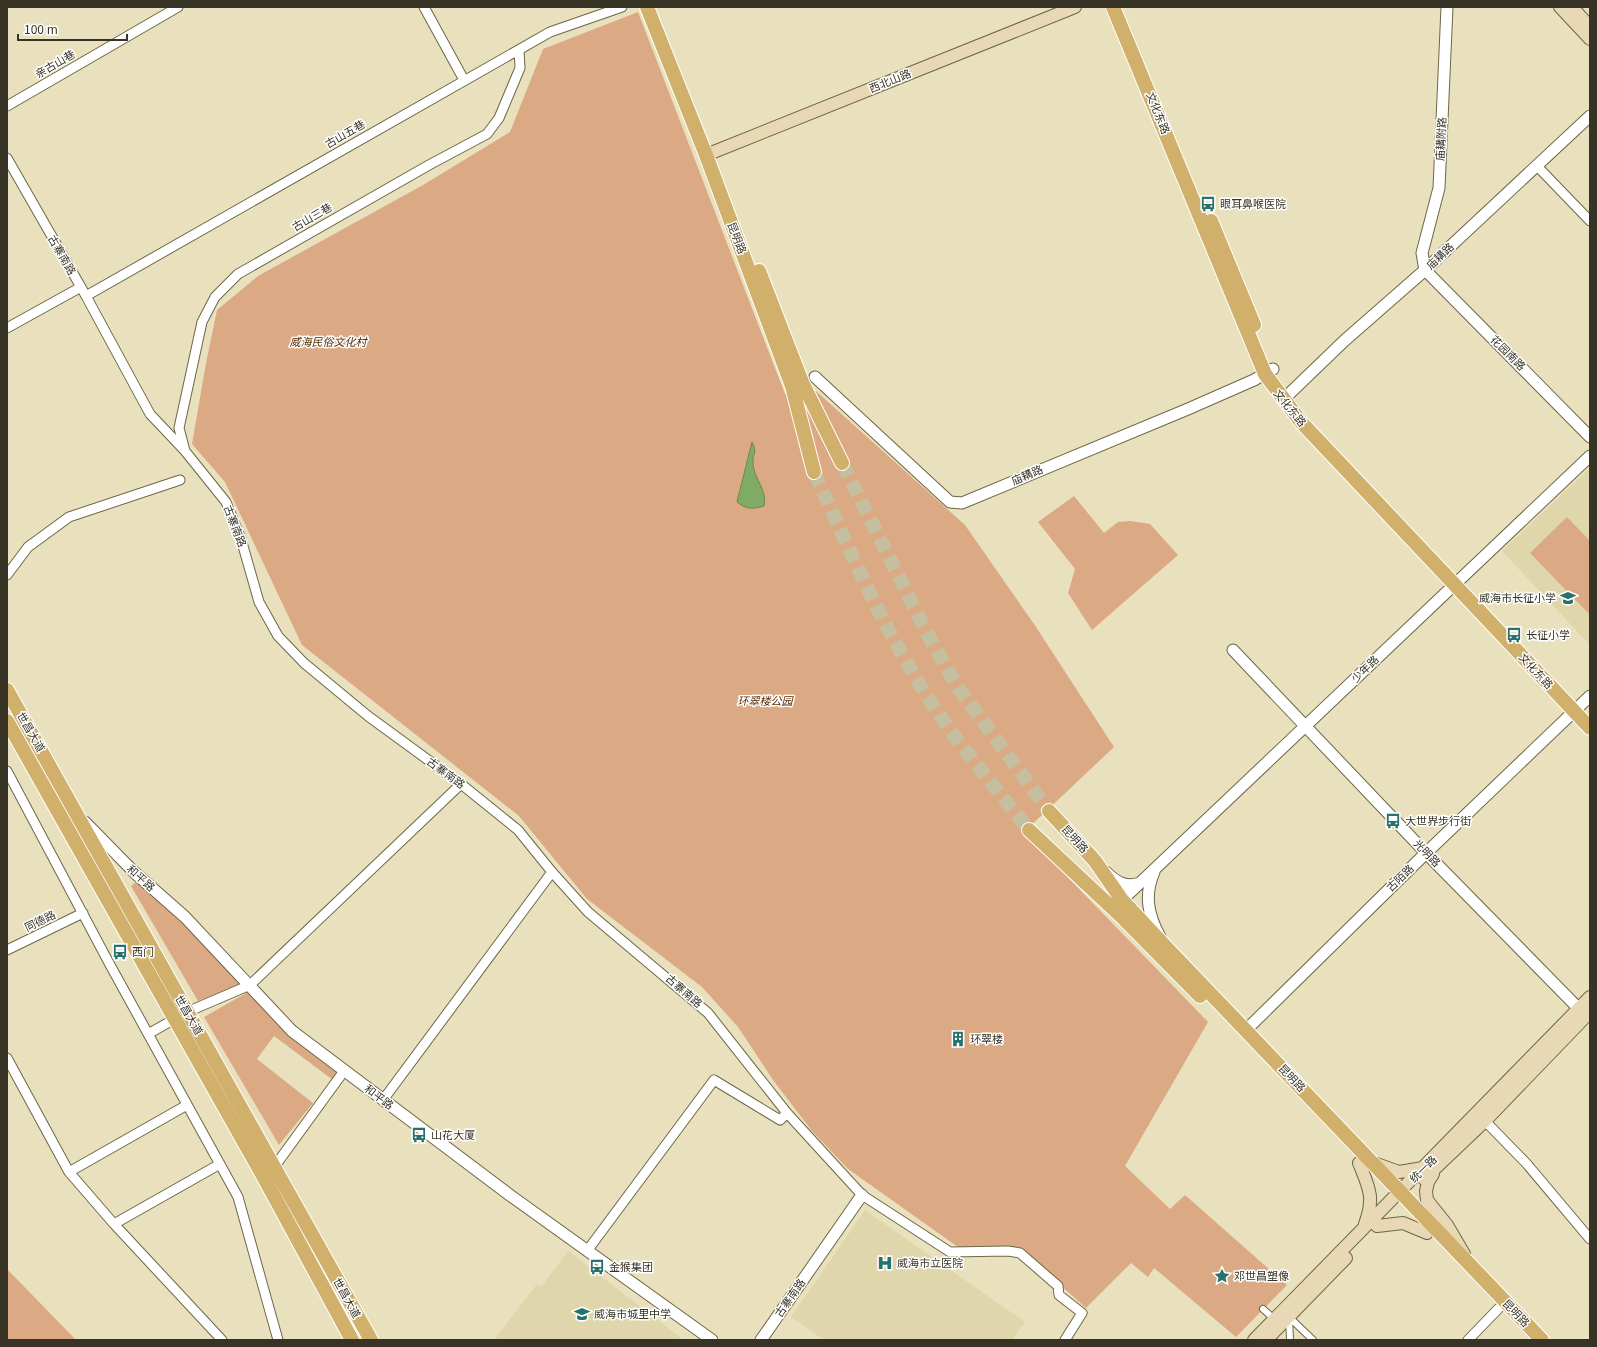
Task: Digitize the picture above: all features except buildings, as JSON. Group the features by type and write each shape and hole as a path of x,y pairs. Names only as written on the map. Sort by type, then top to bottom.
{"main road":[{"name":"昆明路","path":"647,7 709,153 802,382 842,463"},
{"name":"昆明路","path":"656,7 792,386 814,472"},
{"name":"西北山路","path":"709,153 1075,7"},
{"name":"文化东路","path":"1114,7 1269,371 1301,422 1457,582 1576,709 1590,728"},
{"path":"1123,7 1269,371 1306,417 1457,582"},
{"path":"1560,7 1590,39"},
{"path":"1572,7 1590,27"},
{"name":"世昌大道","path":"7,690 275,1166 371,1340"},
{"path":"1576,709 1590,719"},
{"name":"世昌大道","path":"7,721 262,1174 352,1340"},
{"name":"昆明路","path":"1049,811 1095,861 1122,900 1246,1030 1366,1163 1399,1198 1470,1265 1542,1340"},
{"name":"昆明路","path":"1029,830 1124,919 1366,1163"},
{"path":"1076,874 1081,863 1087,860 1095,861"},
{"name":"统一路","path":"1254,1340 1365,1227 1438,1166 1485,1121 1586,1014 1590,997"},
{"name":"统一路","path":"1266,1340 1377,1226 1424,1168 1586,1014"},
{"path":"1365,1227 1371,1209 1366,1163 1399,1172 1424,1168"},
{"path":"1438,1166 1428,1182 1426,1200 1448,1225 1470,1265"},
{"name":"昆明路","path":"1399,1198 1427,1233 1530,1340"},
{"path":"1377,1226 1403,1223 1427,1233"}],"street":[{"name":"亲古山巷","path":"7,106 178,7"},
{"path":"424,7 464,80"},
{"name":"古山五巷","path":"86,296 550,32 622,7"},
{"name":"庙耩附路","path":"1425,270 1422,253 1439,188 1447,7"},
{"name":"古山三巷","path":"185,451 179,428 202,322 216,298 238,274 429,164 487,134 499,118 520,68 519,50"},
{"name":"庙耩路","path":"1289,394 1344,341 1425,270 1590,116"},
{"name":"古寨南路","path":"7,158 81,287 150,414 185,451 226,502 241,539 259,602 278,636 304,663 368,716 461,784 518,830 552,872 588,912 708,1013 787,1113 862,1195 761,1340"},
{"path":"1537,166 1590,221"},
{"name":"花园南路","path":"1425,270 1590,437"},
{"path":"7,328 81,287"},
{"name":"庙耩路","path":"814,377 950,502 962,503 1194,406 1269,371"},
{"name":"少年路","path":"1122,900 1590,456"},
{"path":"7,575 28,547 69,517 180,480"},
{"name":"光明路","path":"1233,650 1306,725 1426,853 1586,1014"},
{"name":"古陌路","path":"1246,1030 1426,853 1590,696"},
{"path":"7,771 148,1034 238,1197 278,1340"},
{"path":"148,1034 187,1012 250,985 461,784"},
{"path":"64,823 78,816"},
{"name":"和平路","path":"78,816 135,874 185,917 292,1031 587,1251 712,1340"},
{"path":"1095,861 1111,877 1121,884 1132,886 1140,883"},
{"path":"1156,868 1147,892 1154,926 1164,945"},
{"path":"383,1100 552,872"},
{"path":"1122,900 1119,908 1124,919"},
{"name":"同德路","path":"7,950 83,913"},
{"path":"7,1058 69,1172 114,1224 222,1340"},
{"path":"275,1166 344,1071"},
{"path":"587,1251 714,1080 780,1120 787,1113"},
{"path":"69,1172 187,1105"},
{"path":"1485,1121 1526,1163 1590,1239"},
{"path":"114,1224 220,1164"},
{"path":"862,1195 950,1252 1008,1251 1020,1253 1058,1286 1059,1295 1082,1312 1065,1340"},
{"path":"1468,1340 1499,1308"},
{"path":"1263,1309 1273,1318"},
{"path":"1289,1317 1290,1340"},
{"path":"1289,1317 1313,1340"}],"shaded area":[{"path":"752,442 755,449 753,460 755,474 765,500 764,506 747,508 737,502"},
{"name":"威海市长征小学","path":"1590,468 1590,645 1502,551"},
{"name":"威海市立医院","path":"865,1210 1025,1322 1012,1340 824,1340 791,1317"},
{"name":"威海市城里中学","path":"568,1251 684,1340 494,1340 537,1284 541,1287"}],"green space":[{"name":"环翠楼公园","path":"638,12 785,394 816,391 965,525 1034,624 1114,747 1024,832 1208,1022 1125,1166 1170,1209 1185,1195 1287,1285 1236,1337 1154,1268 1148,1277 1131,1263 1086,1308 1022,1251 958,1247 848,1169 812,1131 773,1080 738,1027 702,987 587,899 519,816 302,645 225,482 192,444 217,310 258,276 423,185 510,132 543,49"},
{"path":"1074,496 1104,533 1118,522 1130,521 1150,524 1178,555 1092,630 1068,593 1075,569 1038,522"},
{"path":"1567,517 1590,541 1590,615 1530,553"},
{"path":"136,882 181,921 241,984 198,1001 131,886"},
{"path":"248,992 281,1026 339,1072 333,1080 274,1036 257,1059 313,1103 279,1145 204,1017"},
{"path":"7,1269 76,1340 7,1340"}],"tunnel":[{"path":"842,463 929,637 959,689 1049,811"},
{"path":"814,472 868,590 914,675 942,719 978,767 1029,830"}],"place":[{"name":"眼耳鼻喉医院","path":"1208,204"},
{"name":"威海市长征小学","path":"1568,598"},
{"name":"长征小学","path":"1514,635"},
{"name":"大世界步行街","path":"1393,821"},
{"name":"西门","path":"120,952"},
{"name":"环翠楼","path":"958,1039"},
{"name":"山花大厦","path":"419,1135"},
{"name":"威海市立医院","path":"885,1263"},
{"name":"金猴集团","path":"597,1267"},
{"name":"邓世昌塑像","path":"1222,1276"},
{"name":"威海市城里中学","path":"582,1314"}],"park label":[{"name":"威海民俗文化村","path":"328,342"}]}
